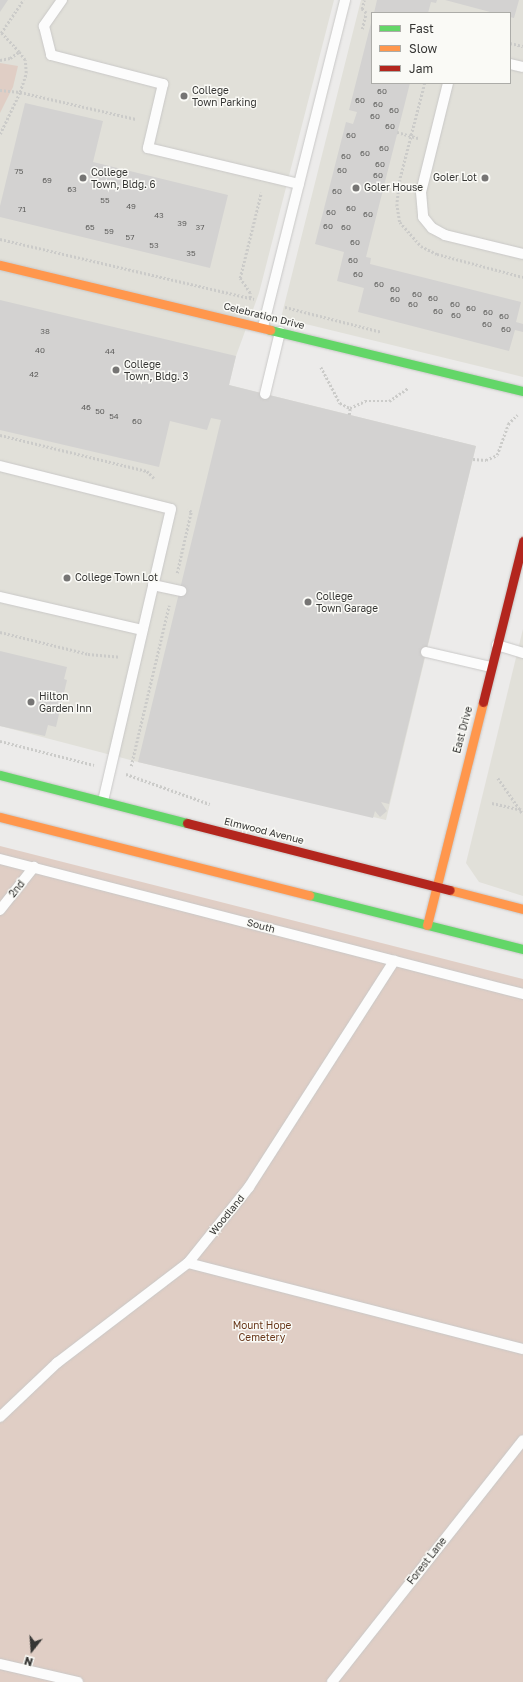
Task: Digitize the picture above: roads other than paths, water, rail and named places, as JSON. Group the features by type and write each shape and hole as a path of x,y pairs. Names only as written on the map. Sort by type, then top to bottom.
{"main road":[{"name":"Celebration Drive","path":"0,264 523,391"},
{"name":"East Drive","path":"427,925 491,668 520,563 523,541"},
{"name":"Elmwood Avenue","path":"0,775 523,909"},
{"path":"0,817 523,949"}],"lane":[{"path":"62,0 44,26 51,55 163,84 148,148 299,184"},
{"path":"263,327 345,0"},
{"path":"511,64 523,67"},
{"path":"448,84 421,192 420,205 423,217 432,228 463,239 523,254"},
{"path":"265,394 280,332"},
{"path":"0,466 171,509 103,801"},
{"path":"153,585 177,591"},
{"path":"0,597 142,630"},
{"path":"497,645 523,652"},
{"path":"426,652 491,668"},
{"name":"South","path":"0,859 523,994"},
{"name":"2nd","path":"0,910 34,868"},
{"name":"Woodland","path":"0,1417 57,1363 188,1263 250,1187 394,961"},
{"path":"188,1263 523,1349"},
{"name":"Forest Lane","path":"332,1682 523,1440"},
{"path":"0,1664 78,1682"}],"place":[{"name":"College Town Parking","path":"184,96"},
{"name":"College Town, Bldg. 6","path":"83,178"},
{"name":"Goler Lot","path":"485,178"},
{"name":"Goler House","path":"356,188"},
{"name":"College Town, Bldg. 3","path":"116,370"},
{"name":"College Town Lot","path":"67,578"},
{"name":"College Town Garage","path":"308,602"},
{"name":"Hilton Garden Inn","path":"31,702"}],"park label":[{"name":"Mount Hope Cemetery","path":"262,1330"}]}
